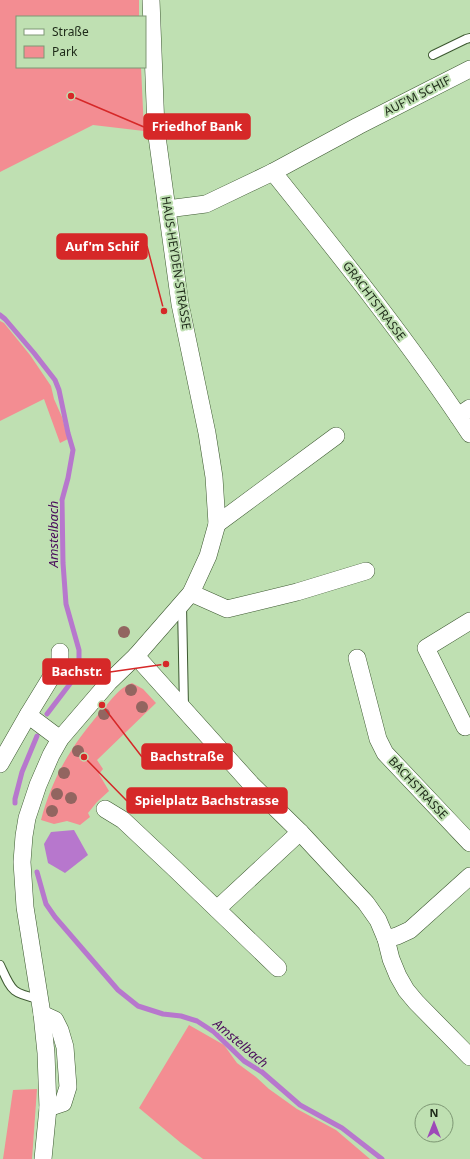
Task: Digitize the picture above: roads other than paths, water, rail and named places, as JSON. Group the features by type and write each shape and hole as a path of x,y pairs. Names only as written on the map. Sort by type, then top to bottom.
{"street":[{"name":"HAUS-HEYDEN-STRASSE","path":"0,764 43,726 109,682 136,656 187,598 208,556 217,524 214,477 207,433 180,304 156,130 151,0"},
{"name":"AUF'M SCHIF","path":"167,209 206,204 273,172 358,126 470,69"},
{"name":"GRACHTSTRASSE","path":"273,172 378,306 464,412 470,434"},
{"path":"217,524 336,436"},
{"path":"187,598 227,609 297,592 366,571"},
{"path":"465,727 426,648 470,621"},
{"name":"HAUS-HEYDEN-STRASSE","path":"40,1007 25,907 22,874 23,848 27,818 32,801 51,755 43,726 60,661 60,652"},
{"path":"136,656 251,784 300,832 366,903 378,920 386,939 391,960 406,990 470,1057"},
{"name":"BACHSTRASSE","path":"357,658 378,739 385,753 470,843"},
{"path":"105,809 123,820 278,968"},
{"path":"217,909 300,832"},
{"path":"386,939 410,930 470,876"},
{"path":"40,1007 55,1020 60,1030 65,1047 68,1087 63,1103 48,1108 43,1159"}],"lane":[{"path":"433,55 470,38"},
{"path":"184,708 187,598"},
{"path":"0,965 10,986 18,994 40,1007"}],"waterway":[{"name":"Amstelbach","path":"0,315 34,353 55,380 59,390 73,450 62,500 63,563 66,604 79,650 79,672 47,714"},
{"name":"Amstelbach","path":"15,803 22,772 37,736"},
{"name":"Amstelbach","path":"37,872 46,904 55,917 118,990 138,1006 163,1014 181,1016 197,1021 214,1032 244,1061 262,1072 300,1105 342,1128 382,1159"}],"place":[{"name":"Friedhof Bank","path":"71,96"},
{"name":"Auf'm Schif","path":"164,311"},
{"name":"Bachstr.","path":"166,664"},
{"name":"Bachstraße","path":"102,705"},
{"name":"Spielplatz Bachstrasse","path":"84,757"}]}
